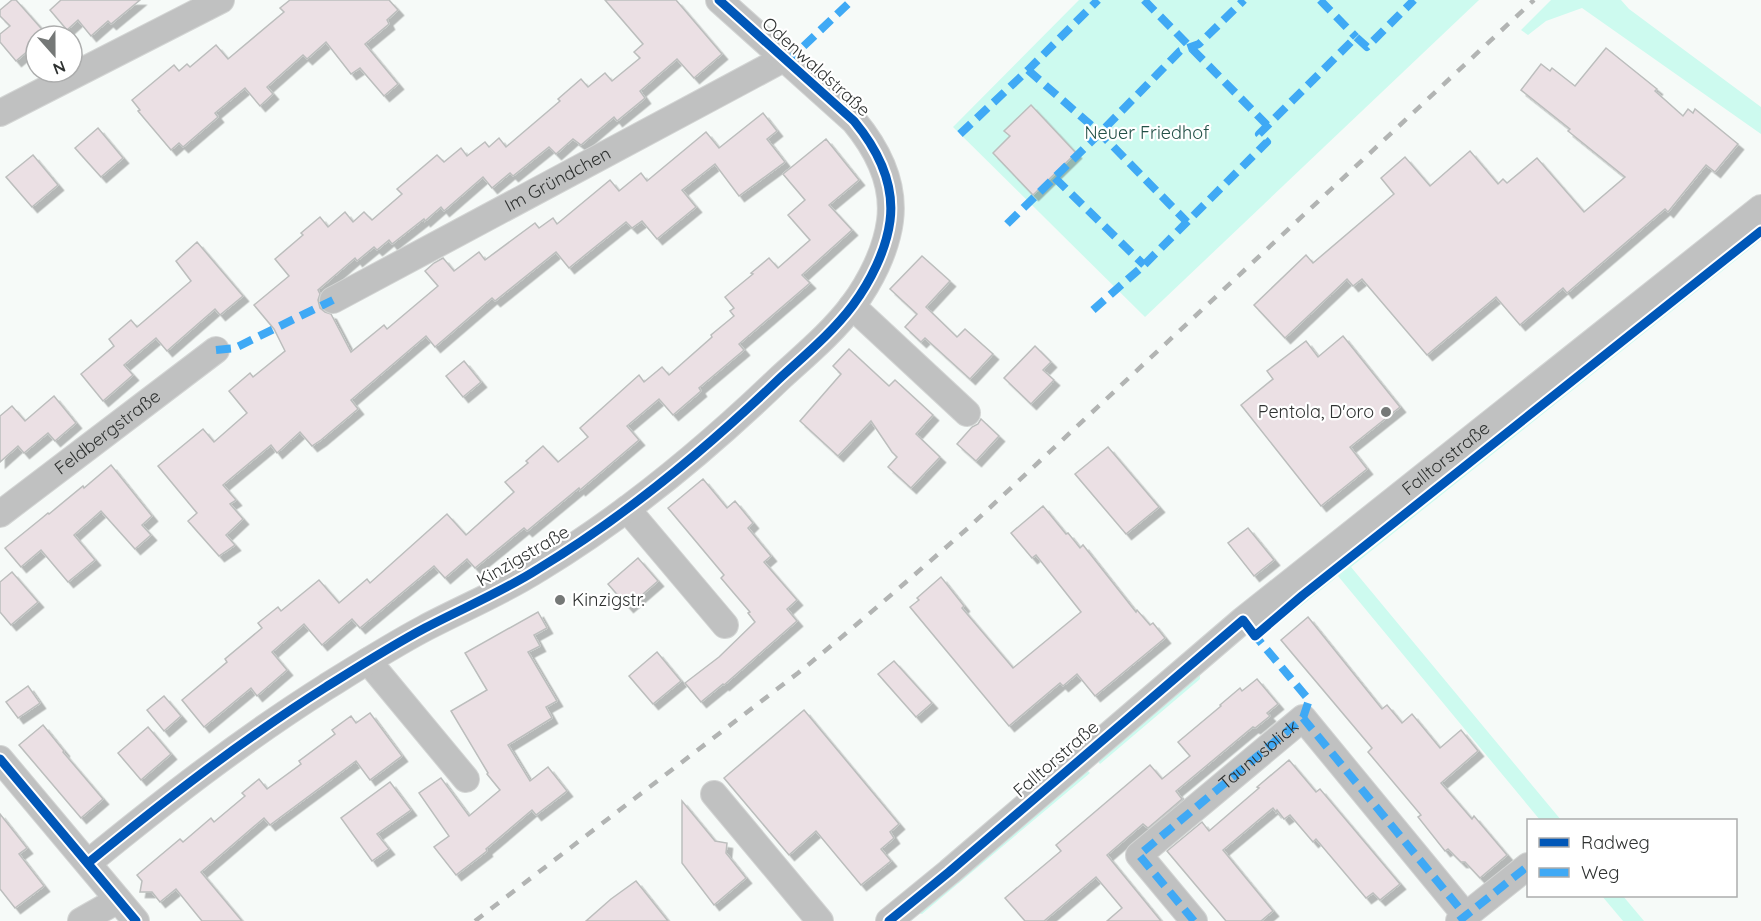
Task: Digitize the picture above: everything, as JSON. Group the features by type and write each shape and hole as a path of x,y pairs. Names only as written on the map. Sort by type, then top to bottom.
{"street":[{"path":"0,113 221,0"},
{"name":"Odenwaldstraße","path":"719,0 854,121 869,138 888,179 892,200"},
{"name":"Im Gründchen","path":"333,300 783,59"},
{"name":"Kinzigstraße","path":"88,863 216,763 293,709 423,629 513,585 627,509 685,464 752,405 852,306 878,260 890,223 892,200"},
{"name":"Falltorstraße","path":"889,921 1243,620 1761,208"},
{"path":"852,306 966,413"},
{"name":"Feldbergstraße","path":"0,514 216,350"},
{"path":"627,509 725,625"},
{"path":"368,661 466,779"},
{"name":"Taunusblick","path":"1194,921 1139,855 1303,718 1463,918 1527,867"},
{"path":"0,759 136,921"},
{"path":"714,794 820,921"},
{"path":"81,921 118,900"}],"green space":[{"name":"Neuer Friedhof","path":"1079,0 1479,0 1145,317 953,127"},
{"path":"1551,0 1621,0 1629,9 1761,107 1761,134 1582,8 1546,21 1528,35 1521,30"},
{"path":"1761,234 1761,240 1351,567 1560,819 1539,819 1338,576 1264,636 1261,634"},
{"path":"1695,274 1697,277 1568,380 1561,381"},
{"path":"1548,387 1551,392 1406,508 1403,503"},
{"path":"1393,510 1397,515 1299,594 1294,592"},
{"path":"1200,672 1200,679 1100,764 1096,759"},
{"path":"1085,768 1090,773 922,914 918,913"},
{"path":"1603,897 1624,897 1644,921 1623,921"}],"building":[{"path":"12,0 16,0 37,24 24,24 24,54 16,61 0,42 0,34 10,26 0,16 0,10"},
{"path":"61,0 140,0 111,24 108,21 91,36 84,24 78,20 74,24 62,24 50,10"},
{"path":"290,0 389,0 398,10 387,20 389,24 365,44 398,84 384,96 360,68 351,74 326,42 307,59 303,55 267,87 273,94 260,106 245,88 215,113 218,117 183,147 179,143 171,150 138,111 140,110 132,100 174,65 179,71 187,64 190,67 216,45 228,59 284,12 280,8"},
{"path":"605,0 676,0 722,54 694,78 677,59 640,91 645,98 617,121 614,117 581,145 573,139 556,154 549,147 513,176 510,173 492,188 483,177 444,211 441,207 392,244 389,240 377,250 374,247 357,261 355,258 318,290 320,308 331,314 351,352 384,325 387,329 438,286 425,271 434,263 443,258 454,271 479,252 485,260 535,223 539,228 553,218 557,224 610,180 619,191 641,173 647,181 706,132 719,148 763,113 777,131 767,139 785,162 739,196 715,164 682,190 696,207 657,239 642,221 632,228 626,222 569,268 556,252 495,301 492,298 435,347 426,336 351,400 358,409 321,440 312,446 300,432 277,453 271,445 223,485 236,500 230,504 243,519 226,535 235,545 219,556 188,521 197,513 158,466 203,429 214,442 247,413 229,391 250,373 253,377 285,351 274,329 254,305 289,276 275,259 320,217 328,227 345,212 353,222 364,212 372,220 402,194 397,189 437,155 444,162 461,148 467,156 485,142 489,147 499,138 506,147 560,101 558,99 581,79 588,87 605,73 612,81 640,58 634,52 643,44"},
{"path":"1606,48 1657,89 1655,91 1683,116 1688,109 1693,113 1695,109 1738,144 1715,172 1706,165 1668,212 1665,209 1567,293 1563,288 1520,325 1496,297 1427,355 1362,279 1353,286 1347,279 1285,338 1254,305 1306,255 1313,263 1394,194 1381,178 1405,157 1430,186 1470,151 1498,184 1503,179 1507,183 1537,158 1584,212 1625,177 1521,90 1541,64 1550,71 1552,68 1575,86"},
{"path":"1031,105 1076,153 1033,195 993,153 1010,136 1004,131"},
{"path":"98,128 123,158 101,177 75,148"},
{"path":"826,139 859,180 829,205 852,230 802,275 810,283 739,344 744,350 699,388 701,391 673,415 659,399 627,426 639,440 580,490 579,488 527,531 524,528 475,568 467,559 445,578 434,566 360,628 352,619 322,645 304,624 272,652 287,670 257,696 251,688 204,727 182,700 227,662 225,659 262,628 258,623 278,607 281,611 319,580 339,603 367,579 370,583 447,514 466,535 514,492 505,482 528,463 526,461 543,446 558,462 588,437 580,428 639,375 644,382 662,367 669,375 712,337 711,335 734,316 730,311 734,308 725,297 769,258 778,268 810,240 788,215 805,200 783,174"},
{"path":"33,155 58,185 32,207 6,177"},
{"path":"197,242 243,296 220,315 215,309 167,351 156,338 124,365 133,375 103,401 81,374 114,346 109,339 131,320 137,327 191,281 176,261"},
{"path":"922,256 950,281 926,307 957,337 965,329 993,354 970,379 925,338 921,342 905,327 917,314 890,289"},
{"path":"1343,336 1400,407 1350,447 1367,469 1321,506 1241,405 1273,379 1267,371 1306,341 1318,357"},
{"path":"1035,346 1051,362 1043,370 1054,380 1031,404 1004,378"},
{"path":"849,349 889,386 895,380 933,415 916,434 940,457 911,488 888,467 897,457 871,421 838,456 800,421 841,374 833,366"},
{"path":"464,361 481,382 463,397 446,376"},
{"path":"54,396 76,423 55,441 48,433 24,453 18,446 0,462 0,416 12,406 25,421"},
{"path":"981,419 999,436 976,461 957,444"},
{"path":"1108,447 1159,507 1126,534 1075,474"},
{"path":"111,465 152,516 142,525 151,535 135,549 101,511 74,535 95,560 68,582 41,550 21,567 5,548"},
{"path":"703,479 727,508 735,501 753,523 748,528 771,556 764,562 797,600 787,609 797,621 724,685 701,702 685,683 719,657 755,622 748,613 750,612 721,578 724,575 668,508"},
{"path":"1043,506 1080,548 1083,545 1136,612 1137,610 1150,625 1153,623 1165,638 1095,696 1077,674 1063,686 1060,683 1009,726 910,607 941,577 964,606 962,608 1013,668 1081,612 1036,555 1032,558 1011,533"},
{"path":"1248,528 1274,560 1254,576 1228,543"},
{"path":"638,558 658,581 628,607 608,584"},
{"path":"12,572 38,602 11,625 0,612 0,582"},
{"path":"538,612 547,628 534,635 540,646 528,652 557,701 546,707 552,718 508,745 530,781 548,767 567,791 536,815 532,810 486,849 487,851 456,875 434,847 449,836 419,793 441,778 469,816 500,790 487,774 451,711 487,690 465,653"},
{"path":"1308,617 1382,709 1387,705 1402,723 1412,714 1440,748 1461,730 1478,751 1441,783 1472,819 1474,816 1507,855 1480,878 1465,862 1461,862 1448,849 1445,851 1418,817 1421,815 1368,752 1372,748 1281,640"},
{"path":"657,652 681,681 653,704 629,676"},
{"path":"894,661 932,703 916,717 878,674"},
{"path":"1257,679 1278,704 1267,713 1270,716 1255,728 1253,727 1176,791 1182,799 1148,828 1143,824 1107,855 1161,921 1107,921 1122,908 1096,877 1044,921 1025,921 1005,898 1061,851 1056,845 1150,765 1162,779 1190,756 1178,742 1240,688 1242,691"},
{"path":"28,686 40,703 18,718 6,702"},
{"path":"164,696 181,716 164,731 147,710"},
{"path":"804,710 899,824 890,832 894,838 881,849 891,861 861,885 816,831 789,855 724,778"},
{"path":"370,713 402,756 370,780 356,761 270,825 264,818 201,872 242,921 202,921 176,889 160,902 152,892 140,892 142,881 137,875 180,839 183,842 211,818 214,822 245,796 242,793 259,779 267,789 301,764 299,761 335,734 332,730 351,716 356,723"},
{"path":"43,725 103,799 81,818 19,745"},
{"path":"148,727 171,754 141,780 118,753"},
{"path":"1289,760 1316,792 1320,789 1400,884 1380,900 1373,893 1366,898 1316,839 1313,842 1290,815 1284,819 1273,808 1223,850 1273,911 1261,921 1226,921 1167,851 1202,822 1209,831"},
{"path":"390,782 411,810 377,834 389,849 372,861 341,818"},
{"path":"682,801 715,841 727,843 726,853 746,878 714,905 682,863"},
{"path":"0,814 27,848 19,854 44,886 15,908 0,889"},
{"path":"636,881 668,921 586,921 611,899"}],"railway":[{"path":"475,921 798,673 926,565 1534,0"}],"marked path":[{"path":"787,62 852,0"},
{"path":"960,134 1098,0"},
{"path":"1144,0 1267,125"},
{"path":"1007,224 1180,51 1199,44 1244,0"},
{"path":"1320,0 1356,37"},
{"path":"1093,310 1144,265 1267,142 1259,134 1356,37 1367,47 1414,0"},
{"path":"1028,70 1100,133 1187,222"},
{"path":"1055,178 1144,265"},
{"path":"216,350 235,348 333,300"},
{"path":"1252,632 1309,700 1303,718"},
{"path":"1194,921 1139,855 1303,718 1466,916"},
{"path":"1459,921 1527,867"}],"cycle path":[{"path":"88,863 204,772 295,707 400,642 524,577 602,527 664,481 751,405 827,335 853,305 876,266 888,232 890,193 883,168 854,121 719,0"},
{"path":"889,921 1243,620 1255,636 1303,595 1761,231"},
{"path":"0,759 136,921"}],"place":[{"name":"Pentola, D'oro","path":"1386,412"},
{"name":"Kinzigstr.","path":"560,600"}]}
